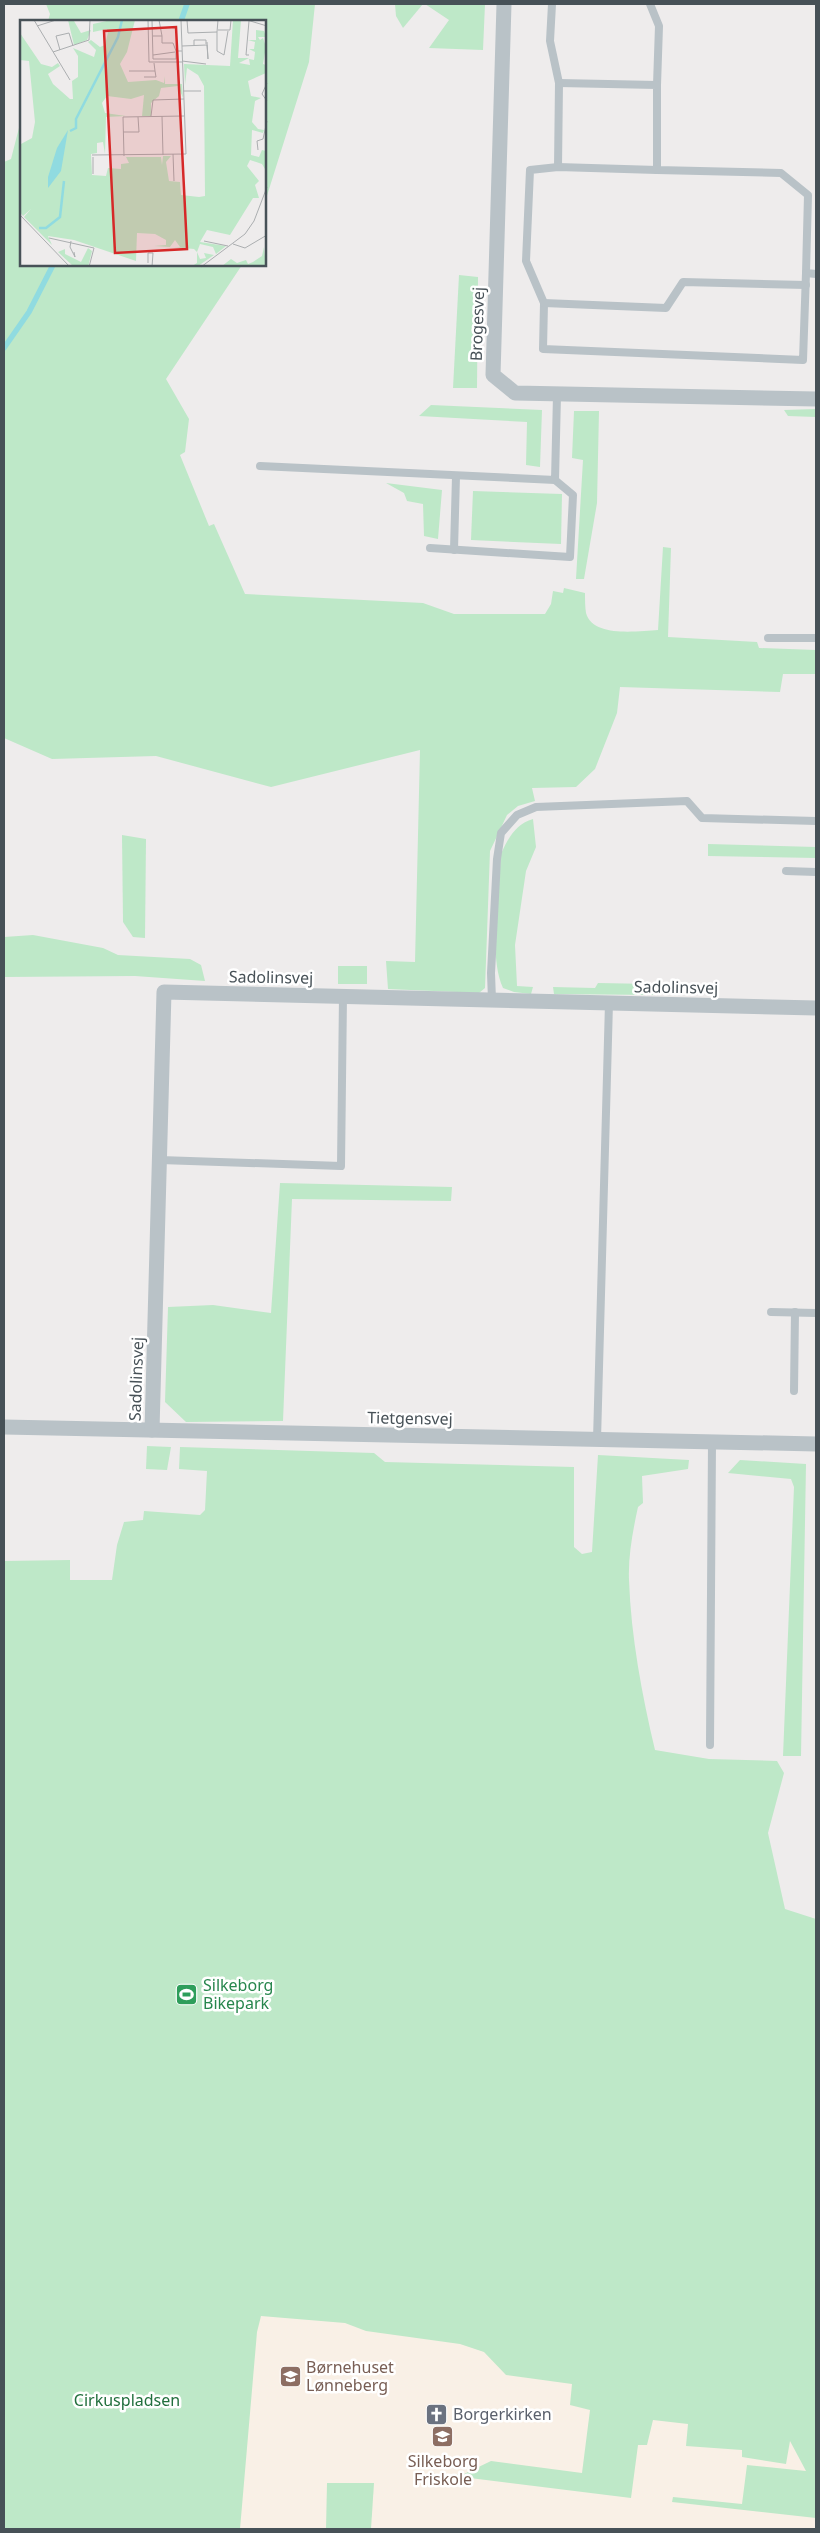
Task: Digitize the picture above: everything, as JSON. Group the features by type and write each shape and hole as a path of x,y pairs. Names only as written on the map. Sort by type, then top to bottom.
{"street":[{"name":"Brogesvej","path":"504,4 493,375 515,393 816,399"},
{"name":"Sadolinsvej","path":"152,1430 164,992 816,1008"},
{"name":"Tietgensvej","path":"4,1427 816,1444"}],"lane":[{"path":"552,4 550,41 559,83 558,167"},
{"path":"650,4 659,26 657,170"},
{"path":"559,83 657,86"},
{"path":"558,167 657,170 781,173 808,195 804,360 543,349 544,303 526,261 530,170 558,167"},
{"path":"806,274 816,274"},
{"path":"544,303 666,308 683,282 806,285"},
{"path":"555,480 557,395"},
{"path":"260,466 555,480 573,494 570,557 430,548"},
{"path":"454,550 456,476"},
{"path":"768,638 816,638"},
{"path":"492,1000 491,973 497,859 501,833 517,815 536,807 687,801 702,818 816,821"},
{"path":"786,871 816,872"},
{"path":"160,1160 341,1166 344,996"},
{"path":"597,1440 609,1003"},
{"path":"771,1312 816,1313"},
{"path":"794,1391 795,1312"},
{"path":"710,1745 712,1442"}],"shaded area":[{"path":"253,2314 566,2340 816,2399 816,2529 234,2529"}],"green space":[{"path":"46,4 315,4 309,62 266,199 266,20 48,20 50,14"},
{"path":"395,4 423,4 403,28 396,16"},
{"path":"425,4 485,4 483,50 429,48 449,20"},
{"path":"20,124 20,266 241,266 166,379 189,419 185,452 180,455 209,526 214,524 245,594 423,603 454,614 545,614 551,604 553,591 563,593 564,588 585,593 586,613 590,621 597,626 607,630 628,632 658,630 663,547 671,548 668,637 757,642 759,648 816,650 816,674 783,674 780,692 620,687 617,713 595,769 576,787 532,788 535,801 518,806 507,815 490,851 485,988 479,993 388,989 386,961 415,962 420,750 271,787 156,756 52,759 4,738 4,162 11,159"},
{"path":"459,275 478,277 477,388 453,388"},
{"path":"431,405 542,410 540,467 526,465 527,422 419,416"},
{"path":"816,409 816,417 788,416 784,410"},
{"path":"574,411 599,411 597,503 584,579 576,579 583,460 572,458"},
{"path":"386,483 442,490 438,539 424,536 423,504 407,501 404,493"},
{"path":"473,491 562,494 561,544 471,540"},
{"path":"533,819 536,847 526,871 515,945 517,986 533,987 531,994 514,992 503,988 496,958 495,941 501,854 513,832 522,824"},
{"path":"122,835 146,839 145,938 133,937 123,922"},
{"path":"708,844 816,847 816,858 708,856"},
{"path":"33,935 103,948 118,955 190,959 201,965 205,981 135,976 4,977 4,937"},
{"path":"338,966 367,966 367,984 338,984"},
{"path":"598,983 652,984 657,990 653,995 554,994 553,987 595,988"},
{"path":"280,1183 452,1187 451,1201 292,1199 283,1421 186,1422 165,1402 168,1307 213,1305 271,1313"},
{"path":"147,1446 171,1447 167,1470 146,1469"},
{"name":"Cirkuspladsen","path":"180,1447 374,1453 385,1462 574,1467 574,1547 582,1554 592,1552 598,1455 689,1460 688,1469 642,1476 643,1503 638,1507 629,1562 632,1623 642,1687 655,1750 709,1759 777,1761 784,1773 768,1833 785,1909 816,1919 816,2518 672,2502 673,2497 742,2504 747,2465 806,2471 790,2441 786,2464 742,2457 742,2450 686,2446 688,2424 653,2420 647,2445 638,2445 631,2498 446,2475 464,2474 491,2461 582,2473 590,2410 570,2405 572,2384 506,2375 484,2352 460,2344 366,2331 345,2323 261,2316 257,2332 240,2529 4,2529 4,1561 70,1560 70,1580 112,1580 117,1545 124,1522 143,1520 144,1511 200,1515 205,1510 207,1471 179,1469"},
{"path":"740,1460 806,1464 801,1756 783,1756 794,1487 791,1479 728,1473"},
{"path":"327,2483 374,2483 371,2529 326,2529"}],"waterway":[{"path":"181,20 187,4"},
{"path":"4,348 29,312 52,266"}],"place":[{"name":"Silkeborg Bikepark","path":"187,1994"},
{"name":"Børnehuset Lønneberg","path":"290,2376"},
{"name":"Borgerkirken","path":"437,2414"},
{"name":"Silkeborg Friskole","path":"443,2437"}]}
